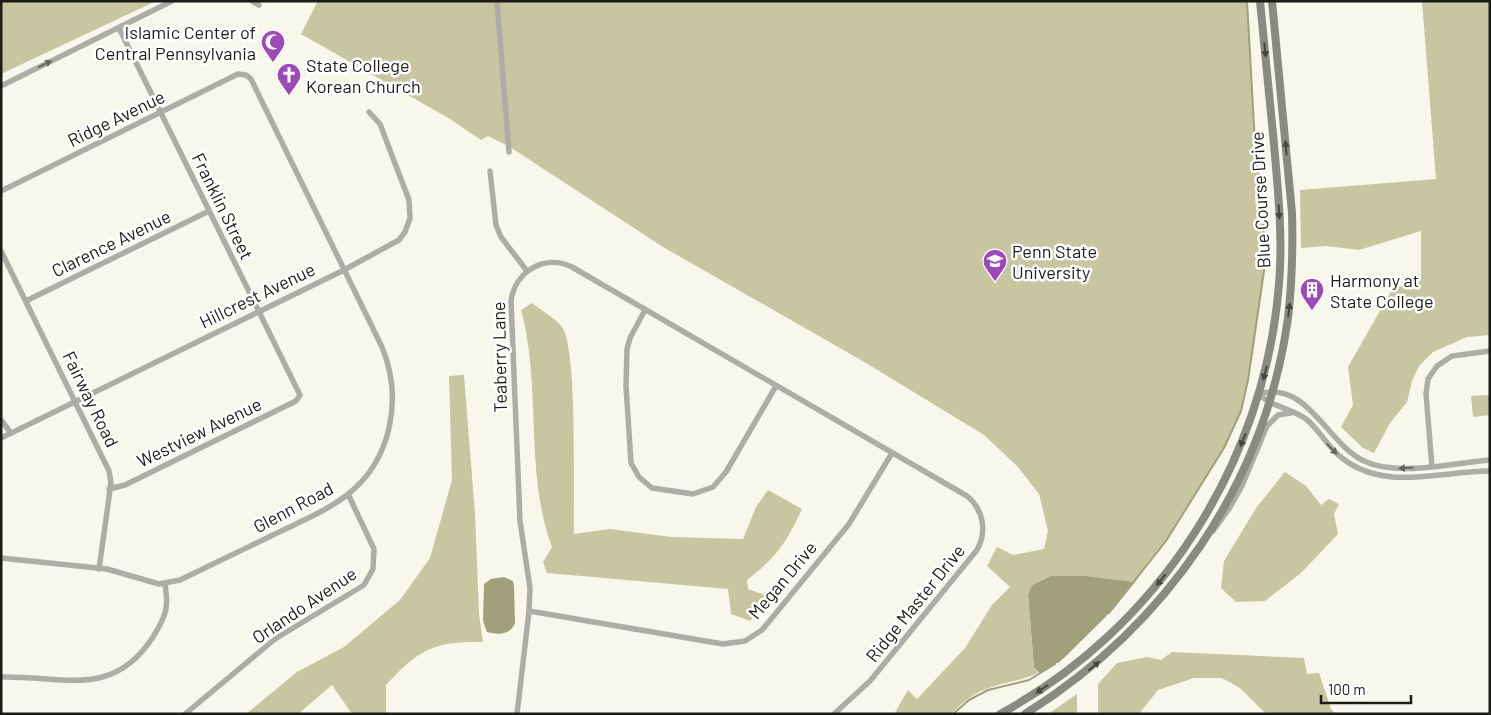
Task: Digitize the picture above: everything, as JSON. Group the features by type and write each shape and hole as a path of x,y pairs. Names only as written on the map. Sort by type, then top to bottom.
{"main road":[{"name":"Blue Course Drive","path":"1000,714 1078,663 1122,624 1154,589 1190,542 1217,496 1237,454 1259,394 1268,360 1276,306 1280,232 1260,1"},
{"name":"Blue Course Drive","path":"1025,714 1085,673 1118,644 1163,597 1202,545 1241,475 1269,402 1288,319 1292,246 1292,213 1272,1"}],"street":[{"path":"1,86 172,1"},
{"path":"252,1 259,5"},
{"path":"497,1 509,152"},
{"name":"Franklin Street","path":"119,28 299,391 300,397"},
{"name":"Ridge Avenue","path":"1,191 238,74 244,74"},
{"name":"Glenn Road","path":"166,584 180,580 320,512 348,494 370,470 385,444 391,422 393,385 389,364 382,347 251,79 244,74"},
{"name":"Hillcrest Avenue","path":"1,438 394,244 405,232 410,218 409,200 380,124 368,112"},
{"path":"490,171 496,225 501,237 527,271 548,262 567,264 892,453"},
{"name":"Clarence Avenue","path":"26,301 209,211"},
{"name":"Fairway Road","path":"1,251 109,471 111,479 99,569"},
{"name":"Teaberry Lane","path":"517,714 530,611 528,574 520,521 511,300 517,282 527,271"},
{"path":"645,310 630,338 626,363 631,463 639,477 652,488 692,494 713,487 726,472 776,386"},
{"path":"1433,475 1426,394 1428,379 1437,366 1452,356 1490,351"},
{"path":"1259,394 1272,392 1296,400 1311,409 1340,445 1366,462 1390,468 1490,460"},
{"path":"1259,394 1269,402 1298,414 1314,427 1336,453 1364,471 1396,478 1490,471"},
{"name":"Westview Avenue","path":"109,489 125,485 300,397"},
{"path":"1202,545 1229,509 1271,420 1284,413 1298,414"},
{"path":"1,420 11,433"},
{"name":"Megan Drive","path":"530,611 723,644 745,641 762,630 849,524 892,453"},
{"name":"Ridge Master Drive","path":"834,714 853,698 882,667 977,550 982,539 983,521 971,499 892,453"},
{"name":"Orlando Avenue","path":"185,714 275,639 364,585 373,569 374,549 348,494"},
{"path":"1,558 99,569 153,583 166,584 168,602 159,626 140,655 114,674 100,679 76,682 1,677"}],"green space":[{"path":"1,1 156,1 1,74"},
{"name":"Penn State University","path":"318,1 1247,1 1255,144 1263,210 1265,264 1248,380 1241,411 1224,448 1166,541 1135,582 1086,576 1051,576 1032,585 1028,595 1034,667 1038,673 981,691 951,714 894,714 908,690 917,699 965,648 992,605 1010,587 987,566 997,547 1013,555 1044,549 1048,531 1039,494 1018,467 984,435 866,363 663,247 510,147 488,136 481,140 450,119 301,34"},
{"path":"1422,1 1490,1 1490,335 1467,337 1433,352 1419,366 1412,381 1407,402 1390,423 1374,453 1363,448 1341,427 1353,405 1348,367 1393,288 1417,283 1421,277 1421,231 1359,250 1326,246 1301,248 1300,190 1436,179"},
{"path":"532,303 562,327 567,340 573,393 574,534 610,529 671,537 743,539 756,507 768,490 802,509 780,549 747,580 748,589 768,596 762,608 750,621 731,614 728,589 547,573 543,562 552,547 543,518 538,489 531,369 521,310"},
{"path":"464,375 475,514 479,614 483,642 452,643 418,655 386,685 386,714 352,714 332,685 298,714 246,714 297,672 344,647 400,600 430,558 452,480 449,376"},
{"path":"1490,395 1490,415 1473,417 1471,396"},
{"path":"1285,472 1306,486 1321,505 1329,499 1339,504 1334,514 1338,534 1301,573 1265,601 1236,602 1221,588 1224,561 1256,508"},
{"path":"1172,652 1304,658 1307,674 1319,673 1331,709 1336,714 1266,714 1240,688 1222,678 1194,678 1158,690 1139,714 1098,714 1098,684 1117,663 1147,657 1161,660"},
{"path":"1077,694 1077,714 1048,714"}],"shaded area":[{"path":"1051,576 1086,576 1135,582 1114,608 1064,658 1040,674 1034,667 1028,595 1032,585"},
{"path":"504,577 513,581 515,623 510,630 504,633 487,632 483,621 484,584 491,579"}],"waterway":[{"path":"1109,613 1166,541 1224,448 1241,411 1248,380 1265,264 1263,210 1255,144 1247,1"},
{"path":"1058,662 1105,616"},
{"path":"953,714 969,700 988,690 1029,680 1055,664"}],"place":[{"name":"Islamic Center of Central Pennsylvania","path":"273,63"},
{"name":"State College Korean Church","path":"289,96"},
{"name":"Penn State University","path":"995,282"},
{"name":"Harmony at State College","path":"1312,311"}]}
